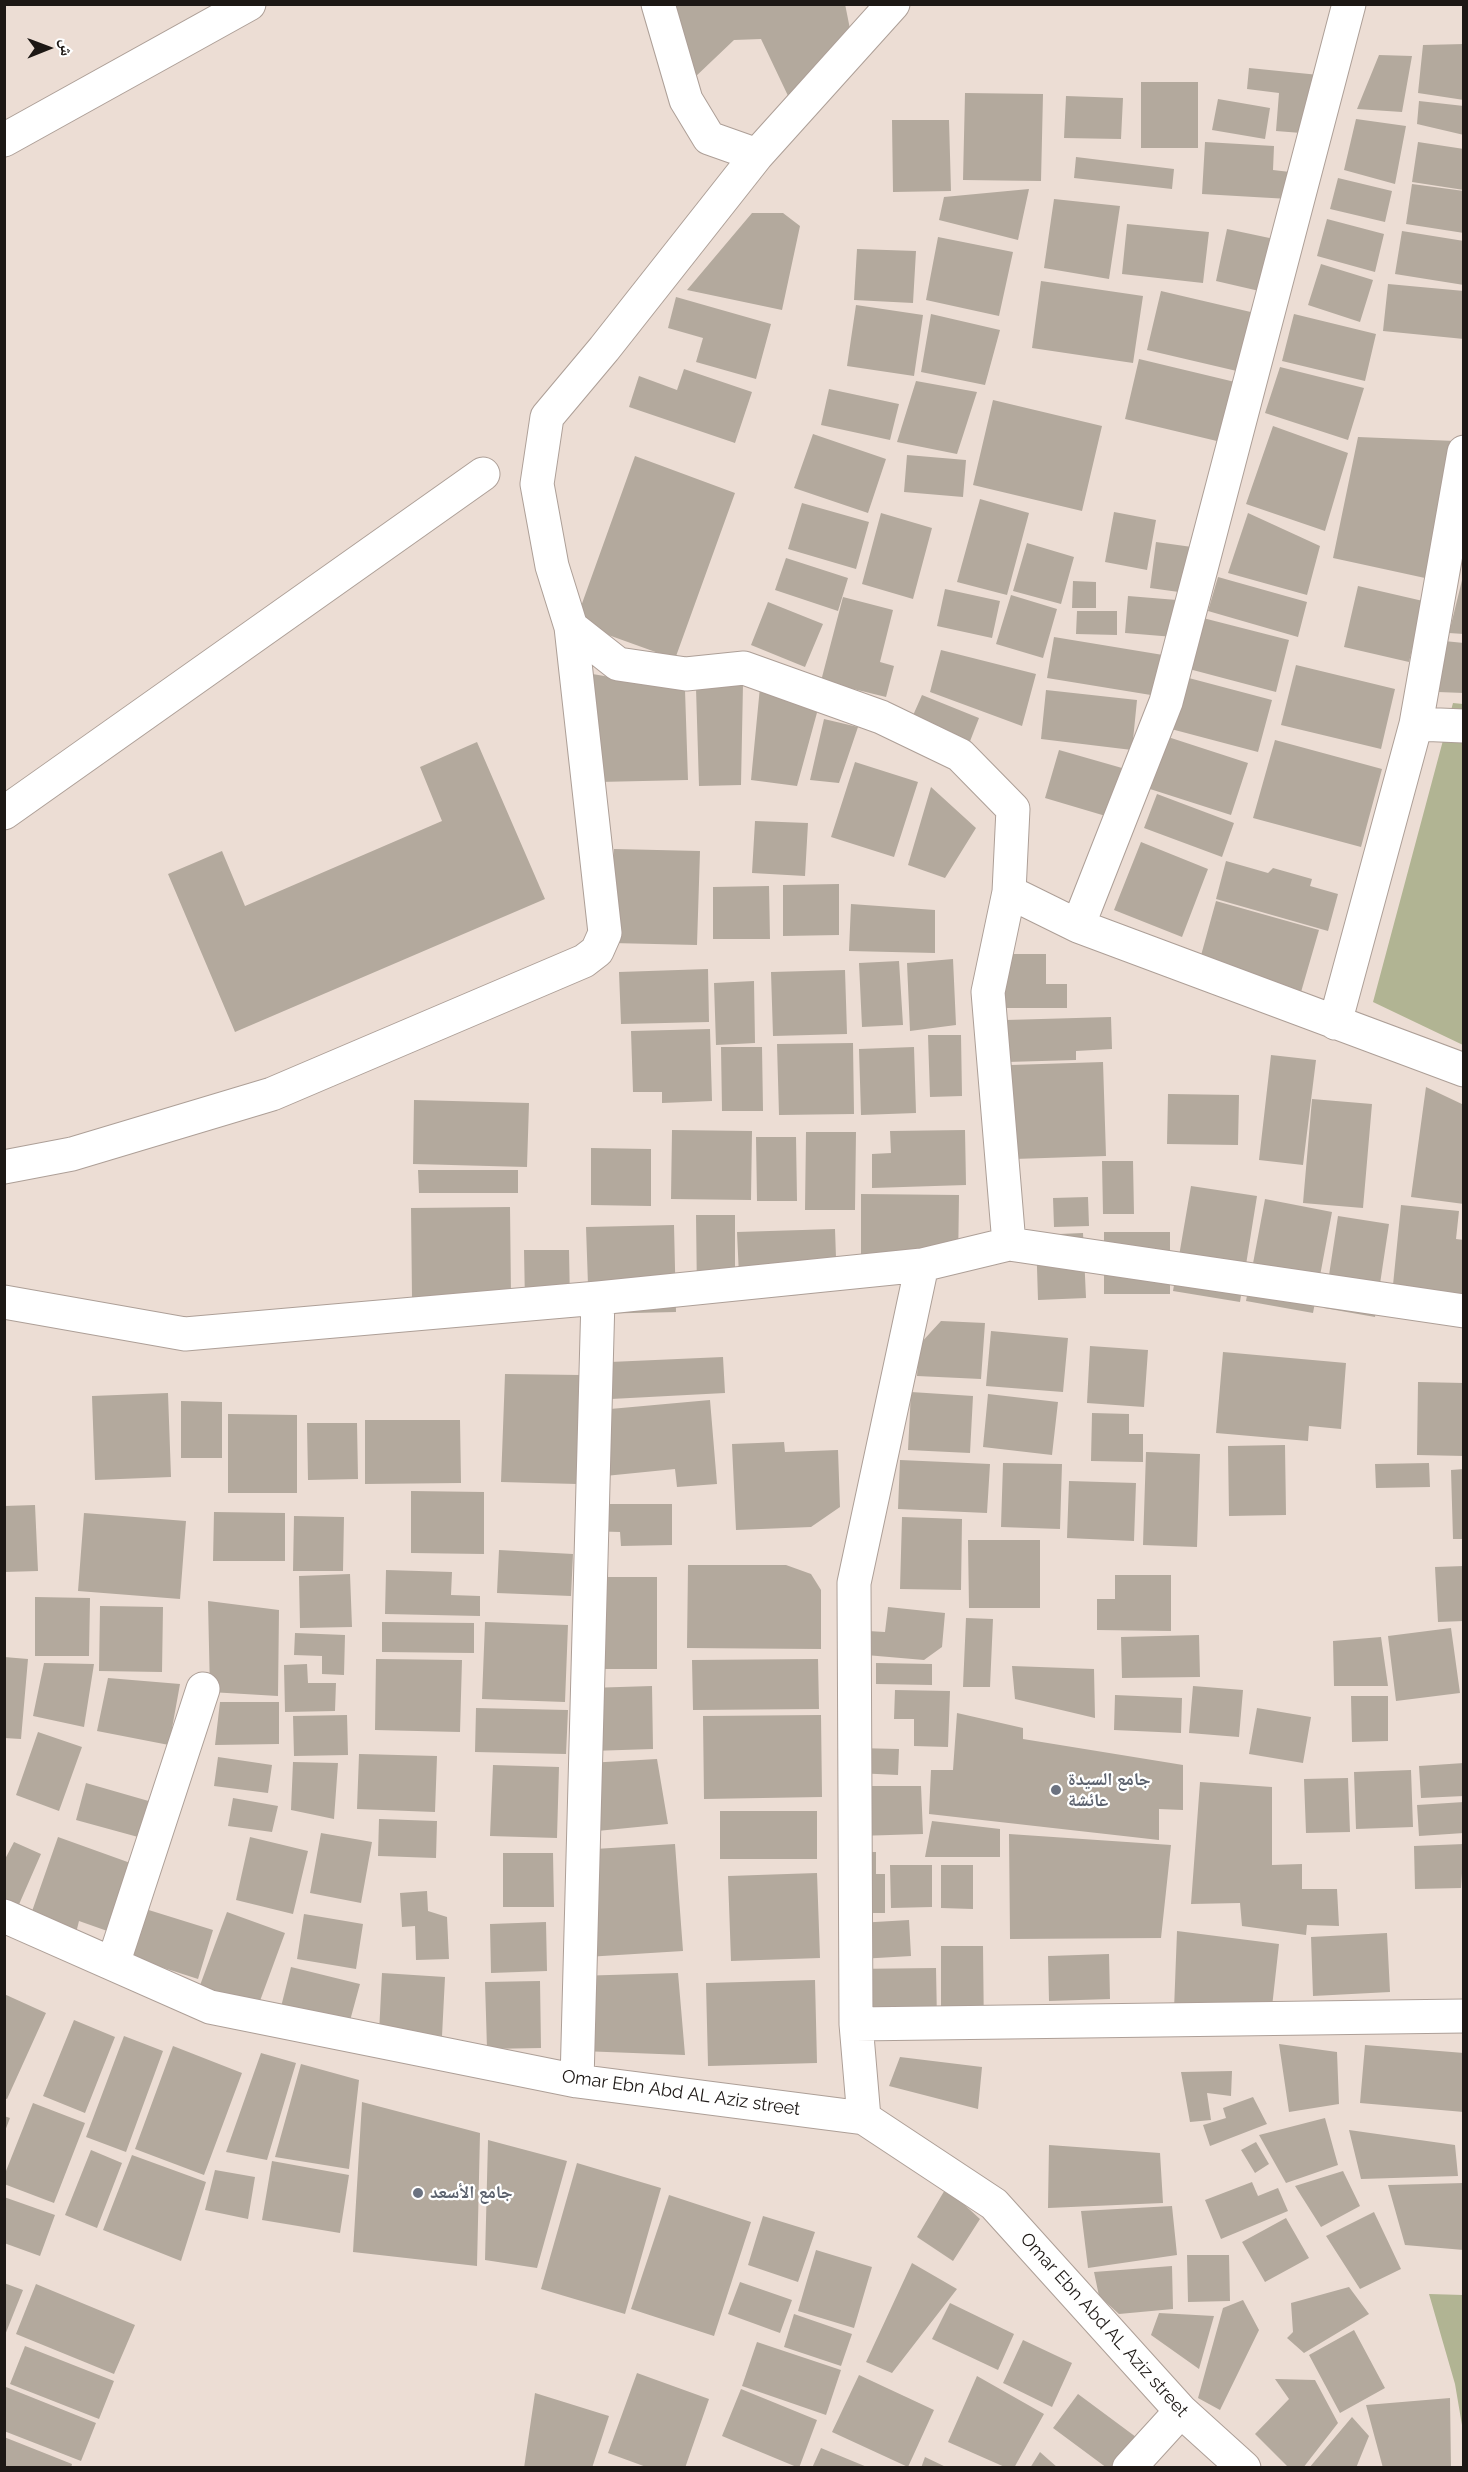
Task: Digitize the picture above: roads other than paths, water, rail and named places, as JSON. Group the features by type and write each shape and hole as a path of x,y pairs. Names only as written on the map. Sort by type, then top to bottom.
{"street":[{"path":"4,140 249,4"},
{"path":"658,4 686,100 709,138 757,154"},
{"path":"4,1167 72,1154 272,1094 584,961 597,951 605,933 572,627 552,566 537,484 547,417 604,349 757,154 893,4"},
{"path":"1078,926 1166,702 1349,4"},
{"path":"1335,1023 1416,724 1464,452"},
{"path":"4,813 483,474"},
{"path":"572,627 618,664 686,674 744,668 881,717 960,755 1012,809 1010,892 988,993 1009,1244"},
{"path":"1416,724 1464,726"},
{"path":"1010,892 1078,926 1464,1070"},
{"path":"4,1302 185,1334 598,1298 922,1265 1009,1244 1464,1311"},
{"path":"864,2118 856,2024 854,1583 922,1265"},
{"path":"576,2081 598,1298"},
{"path":"113,1964 202,1689"},
{"name":"Omar Ebn Abd AL Aziz street","path":"4,1916 210,2007 576,2081 864,2118 994,2204 1181,2411 1244,2468"},
{"path":"856,2024 1464,2016"},
{"path":"1129,2468 1181,2411"}],"place":[{"name":"جامع السيدة عائشة","path":"1056,1790"},
{"name":"جامع الأسعد","path":"418,2193"}]}
